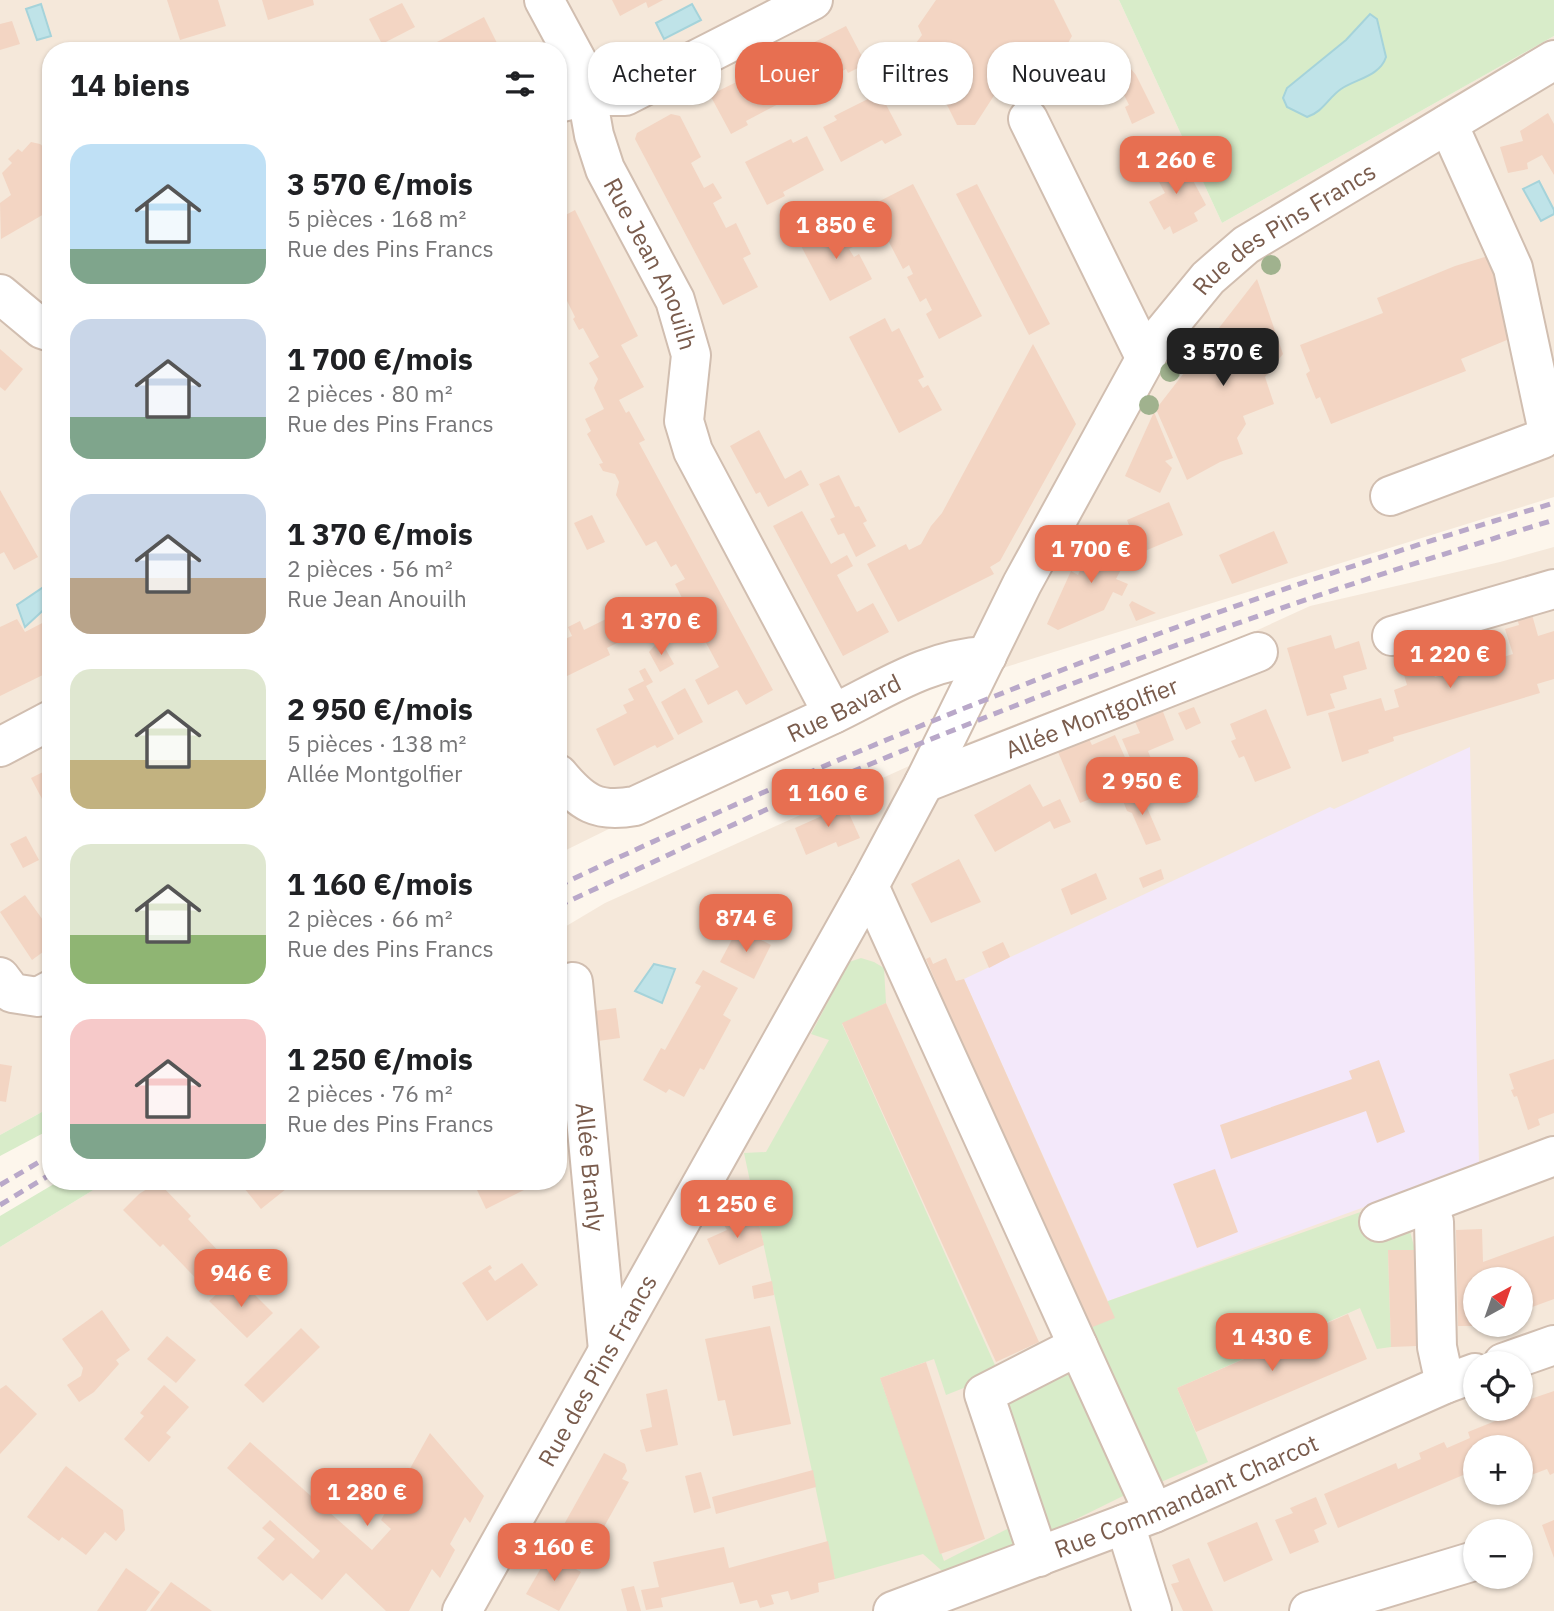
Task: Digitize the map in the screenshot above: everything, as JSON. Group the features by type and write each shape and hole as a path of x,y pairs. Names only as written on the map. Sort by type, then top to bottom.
{"street":[{"name":"Rue Jean Anouilh","path":"544,0 567,42"},
{"path":"573,100 625,96 813,0"},
{"name":"Rue Jean Anouilh","path":"567,43 578,63 573,100 594,135 605,169 675,300 691,355 684,421 693,450 833,714"},
{"name":"Rue des Pins Francs","path":"462,1611 869,886 924,783 1022,584 1153,345 1208,278 1246,245 1554,60"},
{"path":"1028,119 1146,359"},
{"path":"1390,496 1542,439 1548,427 1530,355 1513,268 1448,124"},
{"path":"0,294 42,329"},
{"path":"1392,636 1554,589"},
{"name":"Allée Montgolfier","path":"924,783 1258,652"},
{"name":"Rue Bavard","path":"567,783 584,799 600,808 635,806 833,714 913,673 963,658 987,656"},
{"path":"0,747 42,725"},
{"path":"869,886 1078,1346 1139,1519 1152,1611"},
{"path":"0,977 12,993 38,997 42,995"},
{"name":"Allée Branly","path":"573,982 608,1350"},
{"path":"1379,1222 1554,1156"},
{"path":"1434,1222 1437,1347 1460,1379"},
{"path":"1533,1352 1554,1345"},
{"path":"1039,1557 984,1394 1078,1346"},
{"name":"Rue Commandant Charcot","path":"893,1611 1139,1519 1460,1379"},
{"path":"1309,1611 1463,1564"}],"shaded area":[{"path":"0,0 1119,0 1222,223 1554,36 1554,497 924,690 623,822 567,850 567,42 42,42 42,1112 0,1135"},
{"path":"1554,547 1554,1611 0,1611 0,1247 93,1190 567,1190 567,926 605,903 918,762 1203,655 1310,606"},
{"path":"1470,747 1479,1165 1108,1301 964,979 1330,807 1334,809"}],"green space":[{"path":"1119,0 1554,0 1554,36 1222,223"},
{"path":"861,958 884,968 886,1003 842,1024 999,1374 946,1395 934,1359 880,1378 944,1561 1017,1524 1021,1541 950,1578 923,1554 835,1579 744,1153 766,1152 829,1040 811,1034 849,962"},
{"path":"42,1112 42,1134 0,1156 0,1135"},
{"path":"44,1190 93,1190 0,1247 0,1216"},
{"path":"1369,1209 1407,1220 1415,1250 1388,1250 1391,1347 1377,1349 1360,1308 1177,1388 1208,1462 1161,1482 1090,1328 1108,1301"},
{"path":"1063,1363 1125,1495 1042,1536 1001,1398"}],"water":[{"path":"41,4 51,36 37,40 26,9"},
{"path":"692,4 701,20 664,39 656,23"},
{"path":"1370,14 1377,19 1386,57 1379,69 1341,89 1313,115 1307,117 1287,107 1283,98 1287,88 1346,40"},
{"path":"1539,181 1554,210 1554,214 1541,221 1523,189"},
{"path":"42,588 42,611 25,627 17,605"},
{"path":"654,964 675,969 662,1003 635,991"}],"building":[{"path":"167,0 218,0 226,26 180,40"},
{"path":"262,0 313,0 314,5 268,20"},
{"path":"612,0 663,0 648,8 646,2 620,16"},
{"path":"936,0 1054,0 1072,36 1069,42 987,42 988,105 975,125 957,125 947,105 973,105 973,42 917,42 922,35 918,26"},
{"path":"402,3 415,27 381,42 369,19"},
{"path":"484,17 496,42 437,42"},
{"path":"12,21 20,44 0,50 0,24"},
{"path":"846,26 857,47 857,68 848,73 846,69 843,71 843,42 815,42"},
{"path":"1131,69 1155,113 1132,124 1125,107 1131,105"},
{"path":"735,83 735,105 777,105 746,121 748,125 731,134 715,105 721,105 721,90"},
{"path":"857,104 886,105 902,135 885,144 882,140 841,162 823,127 837,120 834,116"},
{"path":"1548,113 1554,124 1554,175 1542,155 1527,163 1528,169 1508,173 1500,147 1523,141 1520,131"},
{"path":"671,114 680,116 701,157 691,163 704,188 713,183 722,198 713,203 726,228 736,223 751,254 743,258 758,287 723,305 635,139 637,133"},
{"path":"807,136 824,170 783,192 785,196 767,205 745,162 791,139 793,143"},
{"path":"31,142 42,146 42,215 1,239 0,203 11,195 2,173 12,163 8,159 18,149 22,152"},
{"path":"1179,154 1206,205 1194,213 1198,221 1173,234 1170,226 1164,230 1149,202 1165,193 1152,169"},
{"path":"913,184 982,316 939,339 926,314 932,310 926,298 920,302 907,277 913,274 909,265 903,269 877,219 883,216 876,203"},
{"path":"977,184 1050,324 1029,335 956,194"},
{"path":"575,210 638,336 621,345 644,387 619,400 626,413 629,411 645,440 639,443 773,690 746,705 737,690 708,705 695,680 719,667 697,626 685,632 676,616 688,610 675,584 685,579 676,564 671,567 656,541 646,546 616,495 619,482 615,474 603,471 599,464 603,463 587,434 591,431 585,419 604,409 594,388 598,379 589,363 599,357 583,328 579,330 567,301 567,214"},
{"path":"842,221 855,246 849,249 854,257 859,254 872,279 830,301 800,244"},
{"path":"1488,256 1519,335 1461,359 1466,371 1331,424 1320,397 1316,399 1306,374 1310,371 1300,345 1383,313 1377,298 1455,266"},
{"path":"1257,279 1283,354 1265,377 1274,404 1243,416 1246,424 1237,438 1243,454 1220,462 1187,480 1156,409"},
{"path":"885,318 892,332 899,328 924,377 918,380 923,388 928,385 942,410 899,433 849,337"},
{"path":"1033,344 1076,424 1000,561 990,567 994,574 898,622 867,564 906,544 909,550 921,544 942,513"},
{"path":"0,349 23,369 5,391 0,387"},
{"path":"1154,412 1173,458 1165,461 1172,468 1160,493 1125,476"},
{"path":"759,430 785,479 801,470 809,485 768,507 760,492 756,494 730,446"},
{"path":"839,475 855,507 859,506 867,521 863,523 876,546 856,557 844,533 838,535 830,519 835,517 819,484"},
{"path":"0,490 38,557 14,570 4,552 0,554"},
{"path":"1169,502 1183,535 1140,553 1127,520"},
{"path":"802,511 831,564 847,555 853,566 837,575 857,612 873,603 889,632 843,656 773,526"},
{"path":"592,515 605,542 587,550 574,523"},
{"path":"1274,531 1288,563 1232,584 1219,555"},
{"path":"1101,536 1131,550 1116,579 1128,584 1122,596 1113,592 1104,610 1058,630 1047,624 1071,571 1078,575 1089,550 1094,552"},
{"path":"1132,601 1156,613 1136,621 1129,605"},
{"path":"1531,611 1538,636 1554,631 1554,679 1537,684 1540,693 1393,737 1394,741 1342,762 1328,713 1381,698 1385,711 1399,707 1394,690 1407,685 1400,661 1427,652 1435,677 1460,670 1453,645 1480,637 1487,662 1513,654 1505,629 1519,625 1516,615"},
{"path":"620,612 631,636 607,648 610,655 567,676 567,638 572,636 568,627 580,621 584,630"},
{"path":"17,619 25,632 42,623 42,675 0,696 0,627"},
{"path":"1331,635 1335,649 1359,641 1367,669 1343,676 1347,689 1330,694 1335,708 1307,716 1287,648"},
{"path":"660,639 674,664 660,672 649,652"},
{"path":"645,668 653,682 646,686 674,739 657,748 655,745 614,766 596,729 627,713 623,705 634,700 628,689 644,681 639,671"},
{"path":"685,688 703,722 678,735 661,702"},
{"path":"1158,699 1174,740 1148,751 1159,779 1142,786 1122,739 1140,733 1130,710"},
{"path":"1194,707 1201,723 1186,730 1178,713"},
{"path":"1266,709 1291,768 1255,782 1244,756 1239,758 1231,741 1236,739 1230,724"},
{"path":"1115,735 1132,773 1107,784 1110,791 1080,803 1058,752 1089,739 1092,745"},
{"path":"1190,771 1199,797 1182,803 1173,777"},
{"path":"42,772 42,799 31,778"},
{"path":"1030,784 1043,807 1060,799 1071,822 1054,829 1050,821 995,852 974,815"},
{"path":"1139,789 1161,840 1146,845 1132,813 1127,811 1123,801 1125,795"},
{"path":"843,800 860,838 838,847 836,842 806,855 795,828 824,815 822,810"},
{"path":"26,836 39,860 23,868 10,844"},
{"path":"959,859 981,902 931,923 911,884"},
{"path":"1161,869 1164,879 1143,888 1139,878"},
{"path":"1096,873 1107,899 1071,915 1061,889"},
{"path":"25,895 42,919 42,953 32,960 0,912"},
{"path":"738,928 771,945 754,979 720,962"},
{"path":"1003,942 1010,957 989,968 982,952"},
{"path":"930,957 933,964 946,958 956,981 964,979 1115,1318 1090,1328 936,988 938,987 926,959"},
{"path":"703,970 738,988 723,1015 731,1020 704,1070 700,1068 684,1097 669,1089 666,1093 643,1080 661,1048 665,1050 701,986 695,983"},
{"path":"886,1003 1039,1342 996,1362 842,1023"},
{"path":"616,1008 620,1038 598,1041 594,1011"},
{"path":"1554,1059 1554,1113 1538,1119 1540,1125 1528,1130 1517,1096 1514,1097 1511,1090 1514,1089 1509,1074"},
{"path":"1379,1060 1405,1132 1377,1143 1366,1111 1231,1159 1220,1125 1352,1079 1349,1071"},
{"path":"0,1064 12,1066 6,1102 0,1101"},
{"path":"1215,1169 1238,1232 1197,1248 1173,1184"},
{"path":"145,1190 166,1190 191,1216 188,1219 223,1256 219,1261 229,1271 208,1291 163,1244 160,1247 123,1210"},
{"path":"246,1190 285,1190 261,1209"},
{"path":"477,1190 524,1190 486,1209"},
{"path":"757,1216 764,1245 719,1265 707,1239 727,1230 724,1225 734,1221 736,1225"},
{"path":"1482,1229 1483,1262 1554,1236 1554,1299 1533,1307 1533,1267 1463,1267 1463,1326 1458,1326 1456,1230"},
{"path":"1388,1250 1415,1250 1417,1346 1391,1347"},
{"path":"522,1263 538,1285 487,1321 462,1283 490,1265 492,1268 488,1271 495,1281"},
{"path":"231,1281 241,1291 251,1291 273,1313 247,1338 209,1301"},
{"path":"772,1281 774,1295 754,1299 752,1286"},
{"path":"102,1310 130,1350 116,1360 119,1364 94,1392 79,1402 67,1385 81,1376 83,1368 62,1339"},
{"path":"1348,1314 1367,1359 1196,1432 1177,1388"},
{"path":"770,1326 791,1424 733,1436 725,1400 718,1401 705,1339"},
{"path":"301,1328 320,1347 263,1403 244,1385"},
{"path":"167,1336 196,1360 176,1383 147,1359"},
{"path":"926,1362 985,1539 940,1554 880,1378"},
{"path":"6,1385 37,1414 0,1454 0,1389"},
{"path":"164,1385 189,1407 166,1433 171,1437 149,1462 124,1439 144,1416 140,1413"},
{"path":"667,1389 678,1445 646,1452 640,1430 652,1427 646,1394"},
{"path":"1554,1391 1554,1473 1550,1475 1547,1469 1533,1474 1533,1435 1469,1435 1468,1432 1495,1421 1533,1421 1533,1398"},
{"path":"430,1433 484,1496 470,1523 465,1517 450,1544 455,1550 440,1578 432,1569 409,1611 386,1611 346,1573 322,1600 291,1573 283,1581 257,1558 275,1539 262,1528 270,1520 313,1559 320,1551 227,1468 250,1442 372,1550 391,1529 381,1520"},
{"path":"1463,1441 1463,1475 1338,1528 1324,1494 1396,1463 1398,1469 1421,1459 1419,1453 1444,1442 1447,1448"},
{"path":"604,1453 625,1464 627,1471 622,1479 629,1482 600,1534 595,1531 589,1542 562,1528"},
{"path":"66,1466 123,1510 125,1530 116,1541 105,1532 86,1555 62,1537 59,1541 27,1517"},
{"path":"813,1470 816,1487 716,1514 712,1497"},
{"path":"701,1472 711,1508 694,1513 685,1476"},
{"path":"1316,1497 1327,1524 1314,1530 1319,1542 1290,1554 1275,1520 1293,1513 1290,1508"},
{"path":"1554,1520 1554,1558 1542,1525"},
{"path":"1257,1522 1273,1560 1224,1582 1207,1543"},
{"path":"828,1541 835,1579 818,1583 819,1592 791,1600 788,1591 771,1595 774,1604 760,1608 757,1600 740,1604 733,1582 661,1598 663,1607 646,1610 641,1590 659,1587 653,1562 724,1547 729,1568"},
{"path":"549,1554 581,1572 559,1611 526,1594"},
{"path":"1189,1558 1213,1611 1183,1611 1171,1584 1179,1582 1172,1565"},
{"path":"126,1568 160,1592 146,1611 97,1611"},
{"path":"171,1582 212,1611 150,1611"},
{"path":"634,1586 641,1611 627,1611 621,1589"}],"railway":[{"path":"567,882 802,776 1049,675 1300,584 1554,503"},
{"path":"567,902 823,784 1032,699 1204,635 1378,575 1554,520"},
{"path":"0,1185 42,1160"},
{"path":"0,1205 42,1179"}]}
